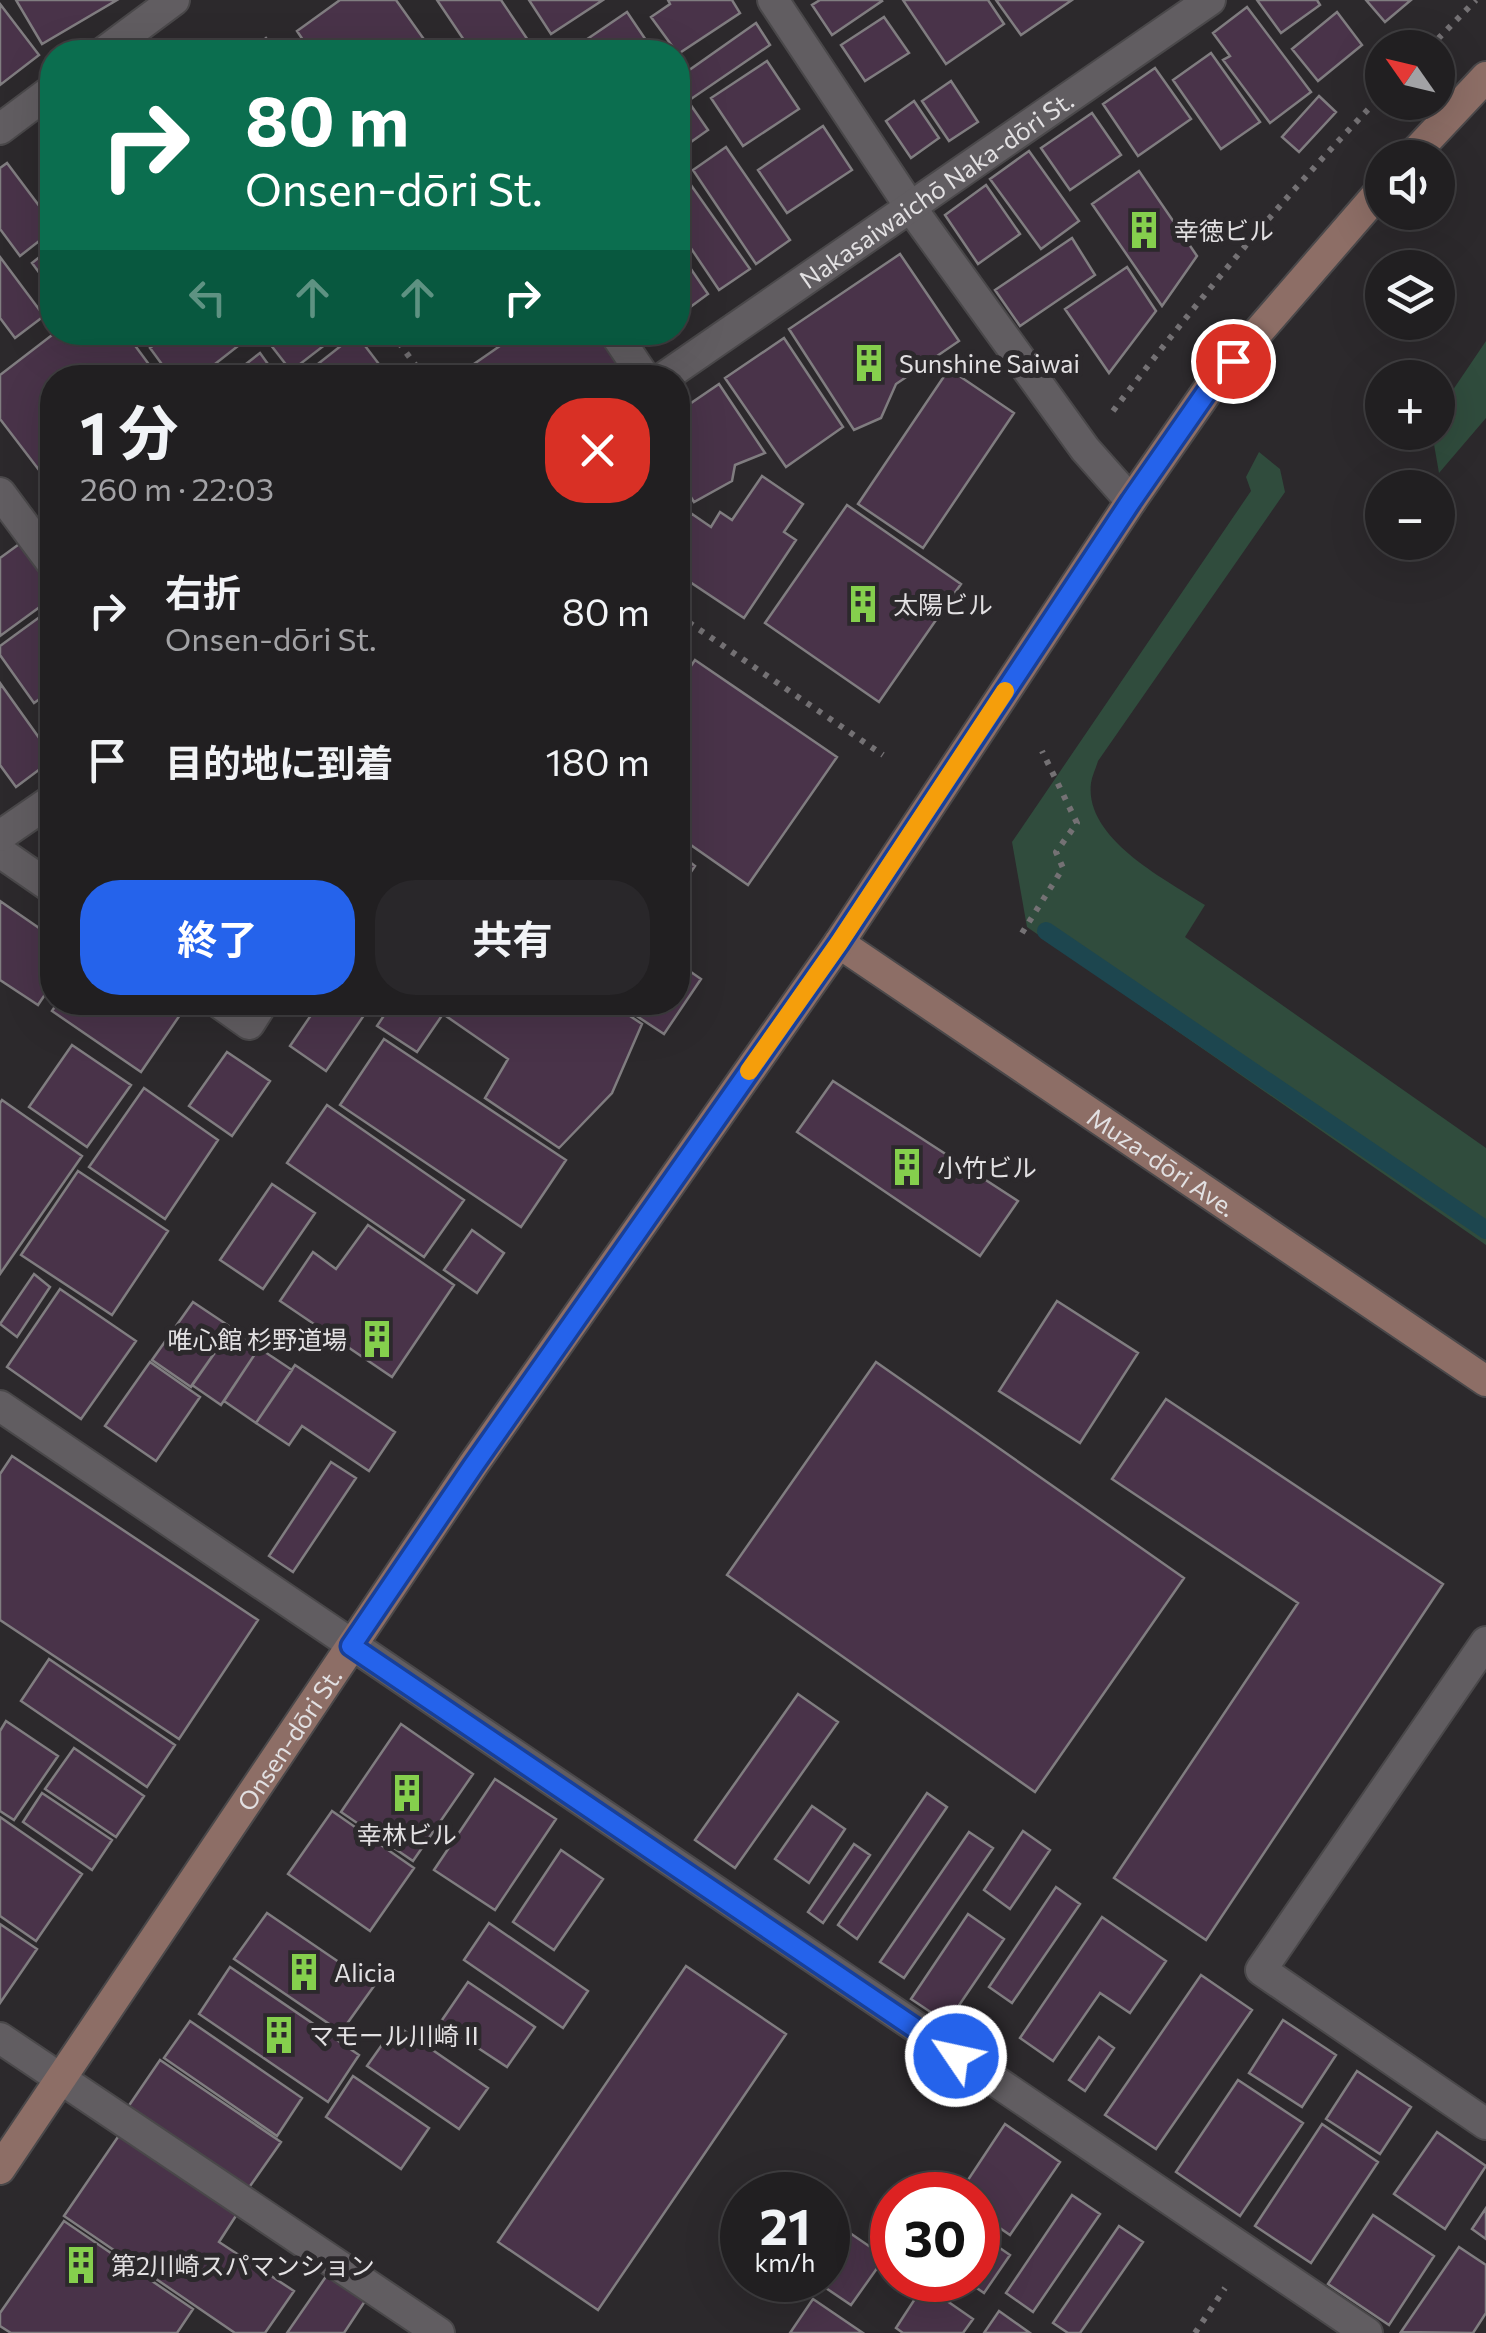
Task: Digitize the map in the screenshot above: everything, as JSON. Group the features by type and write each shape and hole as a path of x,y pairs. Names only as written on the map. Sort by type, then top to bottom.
{"street":[{"path":"773,0 911,208 1085,449 1131,501"},
{"name":"Nakasaiwaichō Naka-dōri St.","path":"682,365 1210,0"},
{"path":"120,40 170,1"},
{"path":"1427,140 1486,77"},
{"path":"0,129 40,99"},
{"name":"Onsen-dōri St.","path":"0,2169 473,1466 839,943 1208,390 1365,209"},
{"path":"0,493 40,547"},
{"path":"0,836 40,808"},
{"path":"0,852 40,880"},
{"name":"Muza-dōri Ave.","path":"839,943 1486,1381"},
{"path":"236,1015 249,1024 255,1015"},
{"path":"0,1406 1368,2333"},
{"path":"1486,1642 1261,1970 1486,2124"},
{"path":"0,2038 438,2333"}],"path":[{"path":"1447,30 1476,0"},
{"path":"1109,417 1245,243 1365,112"},
{"path":"400,345 415,365"},
{"path":"690,624 883,755"},
{"path":"1022,934 1063,868 1056,852 1077,823 1042,751"}],"green space":[{"path":"1486,341 1486,418 1438,470 1435,450 1455,450 1455,387"},
{"path":"1259,452 1280,469 1285,492 1098,761 1091,783 1092,803 1114,840 1131,856 1205,905 1185,937 1486,1148 1486,1245 1027,927 1012,842 1251,491 1246,477"}],"building":[{"path":"16,0 117,0 49,40 40,41"},
{"path":"340,0 396,0 424,40 303,40 297,31"},
{"path":"437,0 501,0 528,40 464,40"},
{"path":"529,0 603,0 551,34"},
{"path":"668,0 732,0 740,13 690,46 690,40 668,40 651,17 670,4"},
{"path":"820,0 882,1 832,35 812,5"},
{"path":"903,0 988,0 1004,24 946,64"},
{"path":"996,0 1072,0 1021,35"},
{"path":"1257,0 1317,0 1320,5 1281,33"},
{"path":"1366,0 1411,0 1385,22"},
{"path":"0,4 39,55 0,85"},
{"path":"1247,7 1311,92 1270,123 1223,60 1230,56 1213,33"},
{"path":"627,12 646,40 586,40"},
{"path":"1337,12 1362,45 1318,81 1292,49"},
{"path":"884,17 909,53 865,81 841,45"},
{"path":"756,23 770,45 690,100 690,70"},
{"path":"1211,53 1260,122 1221,149 1173,80"},
{"path":"767,61 799,109 743,146 711,98"},
{"path":"1155,68 1191,119 1138,156 1103,104"},
{"path":"951,81 978,122 949,141 922,101"},
{"path":"1319,96 1336,112 1299,152 1282,137"},
{"path":"914,101 939,138 911,158 886,121"},
{"path":"690,104 708,130 690,143"},
{"path":"1092,113 1121,155 1070,190 1041,148"},
{"path":"823,126 852,170 787,213 758,170"},
{"path":"726,147 790,240 756,264 693,170"},
{"path":"1029,151 1079,221 1041,249 990,179"},
{"path":"7,163 40,207 40,240 20,256 0,229 0,168"},
{"name":"幸徳ビル","path":"1139,171 1197,256 1162,306 1092,204"},
{"path":"690,184 750,269 719,290 690,247"},
{"path":"986,185 1020,234 978,264 945,215"},
{"path":"1072,238 1095,275 1020,326 995,290"},
{"name":"Sunshine Saiwai","path":"900,254 959,341 896,384 881,418 854,430 789,329"},
{"path":"0,257 40,311 40,319 15,338 0,318"},
{"path":"40,257 40,274 32,263"},
{"path":"1127,267 1156,311 1109,373 1065,309"},
{"path":"690,268 708,294 690,307"},
{"path":"784,338 843,427 786,467 725,378"},
{"path":"40,344 135,345 149,365 40,365 39,470 0,419 0,375"},
{"path":"239,345 214,365 162,365 150,348"},
{"path":"271,345 325,345 299,365 286,365"},
{"path":"342,345 364,345 380,365 317,365"},
{"path":"501,345 606,345 620,365 472,365"},
{"path":"260,353 269,365 245,365"},
{"path":"949,369 1014,413 923,548 858,504"},
{"path":"719,384 765,453 735,465 732,481 694,502 690,496 690,404"},
{"path":"762,476 803,504 784,532 796,540 744,618 690,582 692,514 711,527 720,512 732,520"},
{"name":"太陽ビル","path":"847,505 961,584 879,702 765,623"},
{"path":"22,542 40,567 40,607 0,636 0,558"},
{"path":"40,617 40,699 34,703 0,655 0,646"},
{"path":"695,660 837,757 748,885 690,844 690,667"},
{"path":"0,683 40,739 40,769 16,787 0,765"},
{"path":"0,901 40,929 40,1002 38,1005 0,980"},
{"path":"690,971 701,979 690,995"},
{"path":"58,1015 180,1015 141,1072"},
{"path":"311,1015 364,1015 326,1071 290,1046"},
{"path":"384,1015 442,1015 417,1052 377,1026"},
{"path":"444,1015 628,1015 642,1024 612,1093 559,1148 485,1098 508,1059"},
{"path":"635,1015 677,1015 664,1034"},
{"path":"384,1039 566,1160 521,1227 340,1105"},
{"path":"72,1045 131,1085 87,1147 29,1107"},
{"path":"227,1052 270,1081 232,1136 189,1106"},
{"name":"小竹ビル","path":"833,1081 1018,1201 980,1256 797,1132"},
{"path":"144,1088 218,1140 165,1219 89,1167"},
{"path":"2,1100 82,1156 0,1274 0,1103"},
{"path":"327,1105 464,1200 424,1257 287,1163"},
{"path":"78,1171 168,1231 112,1315 21,1255"},
{"path":"272,1184 315,1213 263,1289 220,1260"},
{"name":"唯心館 杉野道場","path":"368,1225 454,1285 392,1377 280,1301 313,1252 336,1269"},
{"path":"472,1230 504,1253 477,1293 444,1270"},
{"path":"34,1274 50,1287 17,1337 0,1324"},
{"path":"60,1289 136,1341 81,1419 7,1367"},
{"path":"1057,1301 1138,1353 1080,1443 999,1391"},
{"path":"193,1302 232,1328 191,1387 152,1360"},
{"path":"232,1328 259,1348 221,1405 192,1385"},
{"path":"259,1348 292,1370 256,1423 224,1401"},
{"path":"150,1362 200,1397 156,1461 105,1426"},
{"path":"876,1362 1184,1578 1035,1792 727,1575"},
{"path":"295,1365 395,1432 369,1471 302,1426 289,1445 256,1423"},
{"path":"1166,1399 1443,1584 1206,1940 1114,1878 1298,1603 1112,1479"},
{"path":"12,1456 258,1620 179,1739 0,1620 0,1474"},
{"path":"331,1462 356,1478 293,1572 269,1556"},
{"path":"49,1659 175,1745 147,1787 21,1701"},
{"path":"798,1694 838,1722 735,1868 695,1840"},
{"path":"6,1721 58,1756 14,1820 0,1811 0,1731"},
{"name":"幸林ビル","path":"401,1724 473,1774 413,1861 341,1812"},
{"path":"74,1748 144,1796 116,1837 45,1789"},
{"path":"495,1779 556,1819 495,1910 434,1870"},
{"path":"42,1793 112,1840 92,1870 23,1822"},
{"path":"927,1793 947,1807 857,1939 838,1925"},
{"path":"812,1806 845,1829 809,1883 775,1859"},
{"path":"332,1811 414,1868 370,1931 288,1874"},
{"path":"0,1817 82,1874 36,1941 0,1916"},
{"path":"1023,1831 1050,1850 1010,1909 984,1890"},
{"path":"969,1832 993,1848 904,1978 880,1962"},
{"path":"854,1844 870,1855 823,1923 808,1912"},
{"path":"561,1850 603,1879 554,1950 513,1922"},
{"path":"1056,1887 1080,1904 1012,2003 989,1987"},
{"name":"Alicia","path":"267,1913 374,1986 341,2032 234,1959"},
{"path":"968,1914 1004,1939 947,2023 911,1999"},
{"path":"1102,1917 1166,1961 1130,2013 1100,1993 1053,2061 1020,2038"},
{"path":"489,1923 588,1991 563,2028 464,1960"},
{"path":"0,1924 37,1949 0,2003"},
{"path":"686,1966 786,2034 598,2310 498,2242"},
{"name":"マモール川崎Ⅱ","path":"230,1967 359,2055 328,2102 199,2014"},
{"path":"1201,1975 1252,2010 1156,2149 1105,2115"},
{"path":"468,1982 535,2027 507,2067 440,2023"},
{"path":"1283,2020 1336,2055 1302,2107 1249,2073"},
{"path":"190,2021 302,2098 277,2136 164,2058"},
{"path":"396,2025 488,2088 459,2129 367,2066"},
{"path":"1099,2037 1114,2048 1085,2091 1069,2080"},
{"path":"160,2060 281,2142 248,2189 128,2107"},
{"path":"1357,2071 1411,2107 1380,2154 1326,2119"},
{"path":"353,2076 429,2128 401,2169 326,2117"},
{"path":"1238,2080 1303,2123 1240,2216 1176,2172"},
{"path":"1005,2124 1060,2162 1010,2235 1000,2228 1000,2172 973,2172"},
{"path":"1322,2124 1378,2162 1311,2263 1255,2226"},
{"path":"122,2131 239,2211 219,2242 294,2291 265,2333 235,2333 64,2216"},
{"path":"1437,2132 1486,2166 1445,2229 1394,2194"},
{"path":"1072,2195 1100,2214 1033,2312 1006,2293"},
{"path":"1486,2208 1486,2239 1472,2229"},
{"path":"1373,2215 1434,2256 1389,2325 1328,2284"},
{"name":"第2川崎スパマンション","path":"64,2221 193,2309 177,2333 11,2333 0,2326 0,2313"},
{"path":"1119,2226 1143,2242 1080,2333 1068,2333 1053,2323"},
{"path":"850,2233 870,2247 870,2278 851,2305 847,2302 850,2302"},
{"path":"1459,2247 1486,2265 1486,2313 1473,2333 1401,2332"},
{"path":"1000,2248 1010,2255 1000,2270"},
{"path":"327,2275 365,2301 344,2333 287,2333"},
{"path":"811,2302 817,2302 863,2333 790,2333"},
{"path":"913,2302 948,2302 973,2319 963,2333 903,2333 896,2328"},
{"path":"999,2311 1030,2333 984,2333"}],"waterway":[{"path":"1046,931 1486,1230"}],"slow traffic":[{"path":"749,1071 839,943 1005,691"}],"place":[{"name":"幸徳ビル","path":"1144,230"},
{"name":"Sunshine Saiwai","path":"869,363"},
{"name":"太陽ビル","path":"863,604"},
{"name":"小竹ビル","path":"907,1167"},
{"name":"唯心館 杉野道場","path":"377,1339"},
{"name":"幸林ビル","path":"407,1793"},
{"name":"Alicia","path":"304,1972"},
{"name":"マモール川崎Ⅱ","path":"279,2035"},
{"name":"第2川崎スパマンション","path":"81,2265"}],"route":[{"path":"956,2056 351,1646 839,943 1131,501 1208,390 1233,361"}]}
